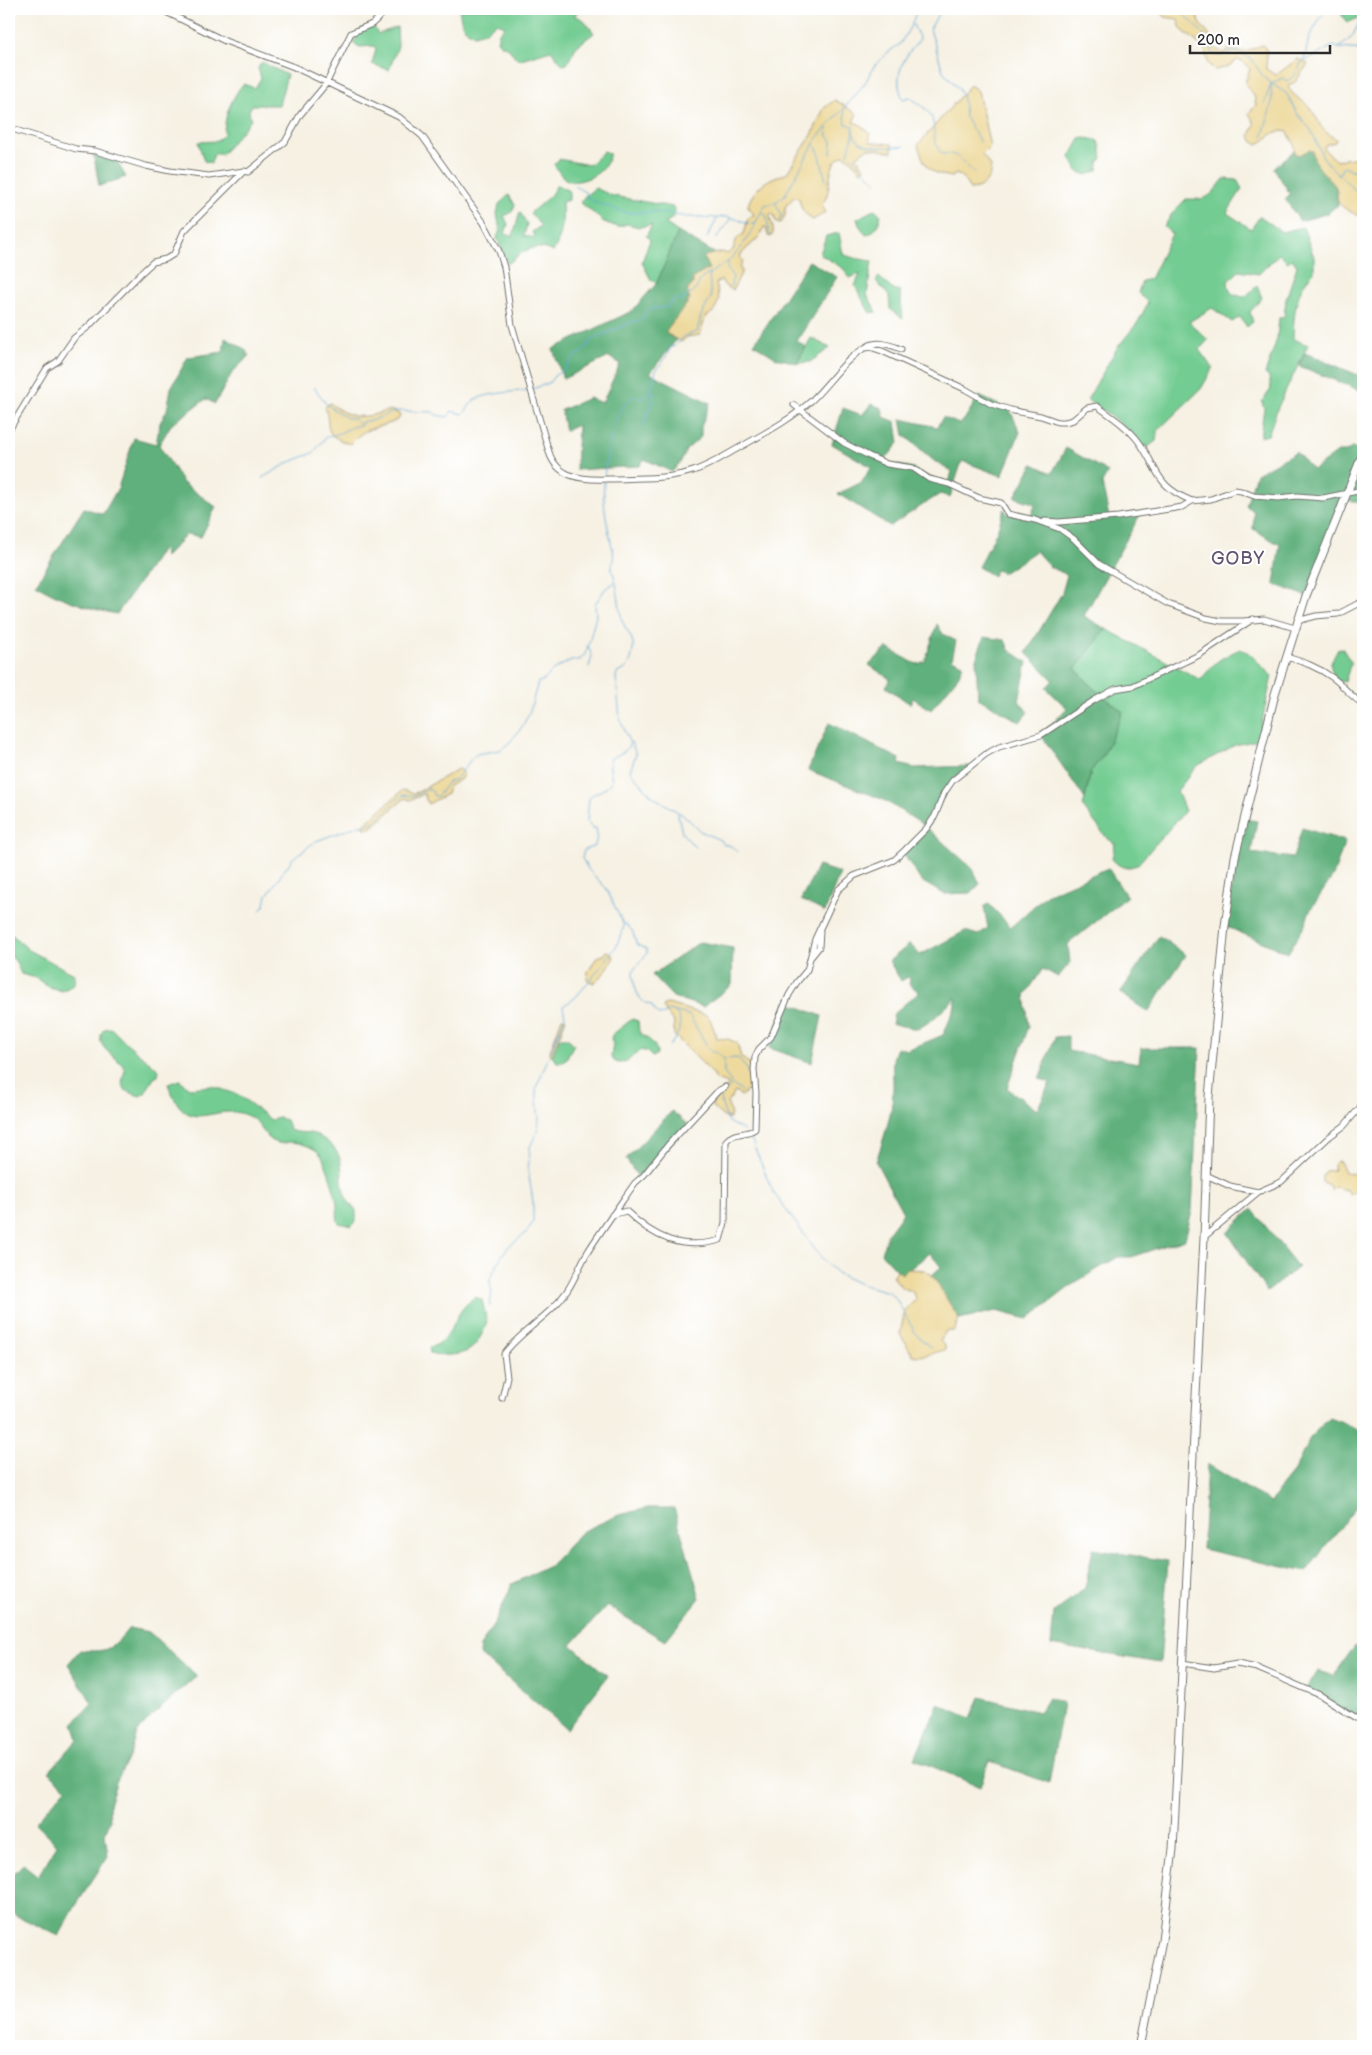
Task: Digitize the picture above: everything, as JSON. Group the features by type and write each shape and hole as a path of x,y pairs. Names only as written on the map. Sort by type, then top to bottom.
{"main road":[{"path":"1141,2046 1162,1940 1170,1880 1204,1238 1209,1097 1225,926 1235,857 1264,735 1286,657 1296,625 1363,453"}],"street":[{"path":"160,9 217,37 294,68 398,117 413,127 443,163 492,236 504,267 510,319 553,462 565,474 593,480 664,476 693,471 712,464 773,430 801,409 862,349 871,344 880,343 901,349"},
{"path":"9,128 76,149 95,151 170,172 209,176 248,172 286,142 300,116 326,84 351,33 372,24 388,9"},
{"path":"9,430 47,368 58,361 74,338 88,327 153,262 166,259 174,254 184,231 244,171"},
{"path":"862,349 870,347 882,351 965,388 991,404 1014,411 1065,422 1073,420 1087,408 1097,406 1138,441 1158,475 1169,489 1192,500 1211,500 1235,490 1254,496 1278,498 1297,496 1323,498 1363,490"},
{"path":"794,405 844,443 869,456 887,464 913,468 929,479 949,484 980,498 1001,504 1008,514 1035,520 1059,522 1118,517 1185,506 1192,500"},
{"path":"1035,520 1060,530 1074,539 1099,564 1168,604 1206,618 1243,622 1253,619 1264,619 1296,625 1316,616 1338,614 1363,601"},
{"path":"612,1214 626,1211 645,1228 670,1241 703,1245 720,1240 725,1223 726,1141 739,1133 747,1134 755,1130 755,1057 776,1028 796,982 806,970 820,928 842,884 865,870 894,860 931,822 944,793 953,780 986,754 1041,735 1093,701 1115,689 1133,686 1199,654 1253,619"},
{"path":"1286,657 1319,669 1335,680 1353,698 1363,704"},
{"path":"502,1398 507,1377 504,1354 529,1328 543,1319 568,1290 587,1254 635,1182 644,1175 718,1091 725,1087"},
{"path":"1204,1238 1258,1192 1281,1182 1329,1137 1344,1126 1363,1104"},
{"path":"1206,1175 1230,1186 1258,1192"},
{"path":"1182,1663 1214,1668 1237,1664 1257,1668 1320,1696 1363,1722"}],"green space":[{"path":"459,9 581,9 574,15 584,20 594,33 576,47 567,64 563,65 551,50 518,60 507,47 497,41 499,33 505,26 496,23 485,32 474,35 464,27"},
{"path":"1338,9 1363,9 1363,16 1347,23"},
{"path":"372,24 378,34 397,27 398,46 389,70 372,64 376,49 374,46 360,47 353,43 361,29"},
{"path":"262,62 287,75 279,105 252,105 249,111 251,120 222,154 214,154 211,163 204,161 198,142 217,141 224,134 225,120 235,95 243,84 255,88 261,78 258,68"},
{"path":"1080,139 1097,140 1100,145 1102,158 1098,163 1098,170 1087,175 1077,171 1070,157"},
{"path":"1295,150 1295,153 1299,155 1310,150 1313,151 1315,161 1335,185 1338,205 1326,214 1300,221 1285,199 1290,194 1274,168"},
{"path":"93,151 113,155 126,177 99,186"},
{"path":"604,151 609,153 606,165 596,174 583,180 567,180 560,174 554,164 559,159 589,165"},
{"path":"1224,179 1237,180 1242,189 1227,213 1251,229 1260,216 1282,232 1303,227 1314,257 1314,272 1299,295 1295,312 1293,339 1308,345 1278,407 1268,435 1260,437 1264,408 1262,402 1271,389 1269,377 1265,374 1277,339 1279,318 1284,317 1286,299 1297,266 1292,259 1287,262 1279,254 1259,274 1239,271 1228,281 1229,289 1233,295 1246,296 1257,286 1262,298 1250,312 1253,322 1247,327 1240,317 1232,322 1212,308 1189,322 1208,340 1199,350 1213,368 1201,389 1158,430 1156,441 1143,451 1126,429 1087,400 1117,348 1138,322 1148,303 1138,293 1142,281 1150,279 1172,234 1164,227 1173,212 1186,199 1205,198"},
{"path":"557,185 569,191 569,200 562,202 562,228 553,252 540,248 529,249 508,264 497,238 500,230 497,214 499,204 509,195 515,205 511,213 504,216 508,224 505,234 513,236 520,212 527,224 524,236 536,238 532,232 541,226 530,213 550,196"},
{"path":"595,188 613,196 673,207 675,211 673,218 665,223 678,232 657,283 651,280 642,262 650,240 646,236 652,225 639,227 627,224 618,227 604,222 581,203 584,197"},
{"path":"875,209 881,215 879,222 874,230 866,235 857,219"},
{"path":"678,232 716,254 705,256 704,259 709,269 693,278 688,301 666,333 676,340 650,373 710,403 701,427 701,437 686,450 682,460 672,472 644,459 640,466 576,470 578,425 565,431 561,410 589,398 602,403 620,364 609,357 563,379 553,349 632,311 657,283"},
{"path":"839,233 843,254 872,261 867,295 877,312 870,313 855,286 860,274 849,278 844,269 820,254 826,236"},
{"path":"809,261 837,277 797,341 806,347 797,363 776,358 754,344"},
{"path":"879,277 892,289 900,291 903,319 890,309 889,296 876,281"},
{"path":"225,338 245,349 249,356 232,373 215,404 206,399 171,425 159,445 183,483 216,507 201,537 187,534 165,557 163,548 117,614 75,603 36,584 84,508 103,514 118,488 134,438 156,444 160,423 167,410 171,388 188,357 223,352"},
{"path":"811,338 830,348 810,362 797,363"},
{"path":"1305,353 1363,377 1359,390 1299,366"},
{"path":"979,396 1010,410 1020,432 1002,476 962,461 950,497 940,494 890,526 838,494 862,482 871,467 832,444 843,408 862,415 871,404 882,408 884,417 896,422 899,443 883,462 913,468 922,475 949,483 952,471 934,461 904,435 901,419 937,427 943,417 959,424 964,420"},
{"path":"1353,447 1363,453 1363,502 1344,500 1306,596 1274,584 1280,545 1253,529 1254,512 1246,506 1256,474 1296,452 1313,470 1338,452 1346,452"},
{"path":"1066,448 1108,472 1102,483 1109,517 1141,513 1084,616 1106,629 1075,669 1093,688 1123,712 1103,756 1091,771 1085,799 1041,735 1067,708 1046,688 1053,680 1026,653 1062,593 1067,575 1050,567 1036,551 1003,573 996,570 993,576 978,567 997,531 1004,509 1008,514 1030,518 1035,504 1015,497 1033,464 1052,473"},
{"path":"937,624 943,634 956,641 952,659 963,664 959,675 931,710 913,698 910,704 886,687 890,679 869,665 887,648 914,663 918,664 925,661"},
{"path":"1106,629 1201,680 1218,661 1240,649 1249,653 1272,676 1258,740 1235,745 1197,766 1177,791 1185,811 1137,865 1130,867 1123,867 1112,859 1115,844 1106,837 1083,807 1091,771 1103,756 1123,712 1093,688 1075,668"},
{"path":"984,637 1005,640 1009,650 1027,662 1019,701 1028,712 1020,722 978,698 976,659"},
{"path":"1342,648 1351,662 1345,682 1335,680 1330,664 1337,650"},
{"path":"829,723 900,759 899,764 914,768 970,766 953,780 927,828 884,800 808,770"},
{"path":"1244,819 1257,821 1251,853 1293,858 1302,828 1345,841 1333,876 1309,912 1306,923 1288,953 1225,926"},
{"path":"927,828 973,869 980,884 971,893 944,894 921,881 903,853"},
{"path":"818,866 840,873 825,912 801,900"},
{"path":"1108,868 1127,897 1068,944 1070,963 1058,977 1043,969 1025,995 1029,1026 1007,1088 1037,1110 1050,1082 1039,1079 1055,1037 1068,1036 1068,1051 1139,1063 1141,1048 1200,1048 1192,1211 1185,1239 1131,1257 1118,1257 1076,1282 1028,1319 996,1311 959,1319 932,1275 941,1267 930,1253 902,1275 881,1253 888,1233 903,1213 876,1162 893,1098 892,1067 895,1052 898,1047 907,1050 943,1035 954,1010 956,998 932,1020 918,1029 892,1024 894,1013 919,992 909,984 910,979 908,977 901,981 889,961 910,944 920,955 965,931 978,935 988,928 984,907 989,904 1011,927 1046,895"},
{"path":"9,932 29,950 74,974 76,979 73,985 62,991 47,986 36,978 21,974 16,962 9,954"},
{"path":"1159,936 1186,955 1148,1012 1120,993"},
{"path":"700,942 733,948 732,985 703,1007 673,997 652,975"},
{"path":"786,1002 822,1016 812,1063 769,1048"},
{"path":"632,1019 638,1021 639,1032 655,1046 657,1054 652,1057 647,1052 641,1050 630,1059 618,1063 611,1057 612,1035"},
{"path":"111,1028 159,1070 158,1076 154,1078 145,1093 140,1096 126,1091 122,1083 125,1069 103,1046 101,1035 104,1029"},
{"path":"559,1038 567,1038 574,1044 566,1059 559,1063 552,1055"},
{"path":"180,1080 189,1088 212,1086 239,1095 271,1120 279,1118 286,1120 290,1130 317,1135 330,1144 341,1162 343,1190 356,1210 356,1222 352,1226 339,1223 336,1200 330,1178 320,1154 311,1147 299,1143 277,1143 273,1141 250,1117 225,1112 204,1116 194,1115 185,1111 176,1102 168,1084"},
{"path":"672,1111 688,1125 639,1179 626,1159"},
{"path":"1252,1209 1298,1267 1267,1292 1227,1232"},
{"path":"476,1297 482,1300 487,1322 482,1335 475,1344 469,1350 459,1354 430,1353 429,1347 436,1345 446,1337 460,1312"},
{"path":"1330,1418 1363,1431 1363,1498 1306,1572 1202,1549 1207,1464 1271,1503 1294,1471 1311,1436"},
{"path":"648,1508 674,1508 700,1598 665,1641 607,1606 571,1645 608,1676 567,1729 479,1654 480,1647 497,1618 512,1584 551,1565 581,1532 619,1515"},
{"path":"1093,1549 1168,1561 1160,1663 1051,1645 1054,1612 1085,1588"},
{"path":"129,1628 149,1632 197,1676 153,1715 137,1733 130,1756 117,1780 109,1804 110,1820 105,1834 108,1856 75,1907 59,1936 15,1915 9,1905 9,1879 23,1864 38,1876 57,1845 35,1823 66,1788 49,1772 78,1739 73,1724 92,1703 68,1664 80,1650 97,1651 109,1648"},
{"path":"1354,1646 1363,1650 1363,1722 1306,1690 1318,1671 1334,1676"},
{"path":"980,1697 1039,1712 1048,1698 1063,1703 1049,1783 989,1761 980,1787 915,1759 938,1704 971,1718"}],"sand":[{"path":"1159,9 1193,9 1211,38 1214,48 1223,53 1229,50 1245,52 1262,45 1267,53 1266,69 1276,75 1298,59 1308,64 1295,82 1288,86 1292,93 1310,108 1322,128 1336,139 1335,142 1325,145 1324,149 1335,160 1363,157 1363,218 1347,210 1339,203 1336,186 1317,165 1313,151 1309,150 1299,155 1295,153 1294,144 1288,132 1274,133 1257,144 1252,141 1250,135 1255,124 1249,113 1256,105 1254,95 1245,83 1250,69 1242,61 1237,60 1228,67 1215,70 1208,64 1205,49 1181,29 1178,19 1165,17"},
{"path":"970,85 978,91 990,147 982,155 991,166 986,182 979,187 970,189 961,176 956,174 952,177 944,175 929,168 923,159 918,145"},
{"path":"835,100 857,114 853,122 859,124 870,133 870,142 892,144 892,152 868,148 856,157 865,168 861,171 846,156 843,155 837,159 831,171 826,198 822,204 826,212 813,220 803,211 799,198 794,197 785,207 785,215 781,223 776,222 773,213 770,214 773,234 771,237 768,236 766,227 764,227 759,237 741,254 740,258 743,260 740,268 742,271 733,290 725,286 721,280 716,283 719,300 714,311 705,318 700,335 687,337 681,342 666,333 690,300 687,291 693,284 693,278 709,269 704,258 705,256 723,252 727,254 734,249 736,240 744,234 748,218 754,215 748,206 749,201 758,188 766,182 776,176 786,174 812,135 824,108"},
{"path":"330,403 345,413 352,415 366,416 390,410 399,414 400,417 393,422 364,432 350,444 335,437 329,430 325,407"},
{"path":"458,769 464,773 461,779 449,786 447,794 428,804 424,794 410,800 405,798 371,828 365,828 363,825 403,790 413,793 418,792"},
{"path":"607,951 614,957 603,975 593,983 587,979 588,972 597,957 604,955"},
{"path":"668,1004 706,1015 710,1019 717,1038 728,1039 737,1043 741,1057 751,1065 752,1078 748,1089 742,1096 735,1092 727,1103 731,1112 730,1118 725,1118 712,1107 712,1103 727,1088 728,1084 716,1080 713,1074 674,1035 674,1023 663,1008 664,1005"},
{"path":"562,1018 566,1019 552,1055 549,1054"},
{"path":"1363,1156 1363,1183 1361,1183 1359,1189 1350,1194 1347,1190 1335,1187 1332,1190 1329,1185 1322,1182 1322,1177 1326,1171 1334,1170 1333,1165 1337,1161 1340,1162 1346,1173 1354,1174"},
{"path":"908,1269 924,1270 932,1275 959,1319 954,1331 946,1331 940,1341 945,1346 945,1350 925,1355 913,1355 900,1334 905,1311 916,1299 912,1291 903,1288 892,1276 897,1270 902,1274"}],"waterway":[{"path":"532,389 549,383 593,339 640,320 649,309 667,307 676,298 681,301 696,289 701,279 729,261 748,237 765,205 774,203 785,195 817,138 855,96 874,66 887,53 900,44 912,24 917,9"},
{"path":"941,9 930,29 943,71 959,89 963,98 965,117 980,142"},
{"path":"1177,9 1203,34 1212,53 1220,56 1235,52 1244,55 1251,59 1265,79 1287,94 1297,113 1311,130 1323,157 1363,198"},
{"path":"1304,60 1309,38 1322,15"},
{"path":"1264,104 1271,84 1282,78 1287,81 1296,74 1301,63 1333,46 1339,48 1352,37 1363,18"},
{"path":"913,25 920,39 909,52 899,74 900,91 903,99 910,97 929,113 933,120 934,138 942,154 957,156 974,172"},
{"path":"1339,48 1363,50"},
{"path":"1263,136 1272,102 1271,84"},
{"path":"844,107 846,124 853,126 854,134 864,144 881,147 905,146"},
{"path":"827,129 828,136 832,141 831,154"},
{"path":"853,135 848,154 878,184"},
{"path":"815,145 820,155 826,182"},
{"path":"1338,174 1344,166 1352,170 1363,171"},
{"path":"574,186 585,192 588,198 597,203 627,213 656,212 708,219 711,217 727,217 755,224"},
{"path":"776,202 782,214 779,221"},
{"path":"762,211 766,215 770,235"},
{"path":"716,239 732,218"},
{"path":"707,238 717,219"},
{"path":"728,262 727,268 733,277 731,286"},
{"path":"604,477 612,432 621,410 627,401 635,396 642,399 650,393 656,370 671,347 675,346 684,336 697,332 701,316 711,297 709,274"},
{"path":"314,387 327,405 347,418 354,418 360,424"},
{"path":"262,478 290,462 313,453 327,436 332,436 361,425 363,421 370,421 396,411 433,412 436,415 448,417 452,411 463,414 474,400 481,397 528,390"},
{"path":"643,426 654,396 653,391"},
{"path":"490,1306 492,1291 490,1279 501,1257 509,1246 525,1234 533,1222 533,1201 528,1171 530,1147 537,1132 539,1120 536,1088 565,1017 563,1006 576,997 605,962 617,945 624,926 606,888 588,869 582,858 584,850 595,846 597,837 596,828 593,829 587,821 589,798 609,784 612,780 610,759 625,751 630,744 620,719 616,677 617,673 624,670 629,664 633,645 623,624 612,571 613,554 607,525 604,481"},
{"path":"589,667 592,656 588,646 596,616 595,604 605,589 614,583"},
{"path":"260,910 265,905 267,895 293,858 316,841 373,822 404,795 414,796 429,789 434,796 438,796 448,782 456,779 477,754 500,750 509,743 520,730 529,714 538,682 563,665 580,660 588,646"},
{"path":"631,742 636,754 630,771 652,796 686,817 700,831 720,840 724,845 731,846 737,852"},
{"path":"678,814 682,833 695,847"},
{"path":"624,923 632,930 637,945 647,949 647,953 633,971 635,987 639,997 642,1001 651,1005 658,1015 665,1014 668,1010 689,1015 710,1051 717,1053 724,1059 724,1073 731,1086 721,1096 722,1105 728,1122 744,1131"},
{"path":"669,1046 679,1029 680,1021 675,1012"},
{"path":"724,1059 738,1058 748,1074"},
{"path":"733,1085 742,1092"},
{"path":"746,1134 751,1139 773,1192 822,1259 837,1273 860,1284 889,1292 896,1299 916,1334 931,1348"}],"district":[{"name":"GOBY","path":"1238,558"}]}
